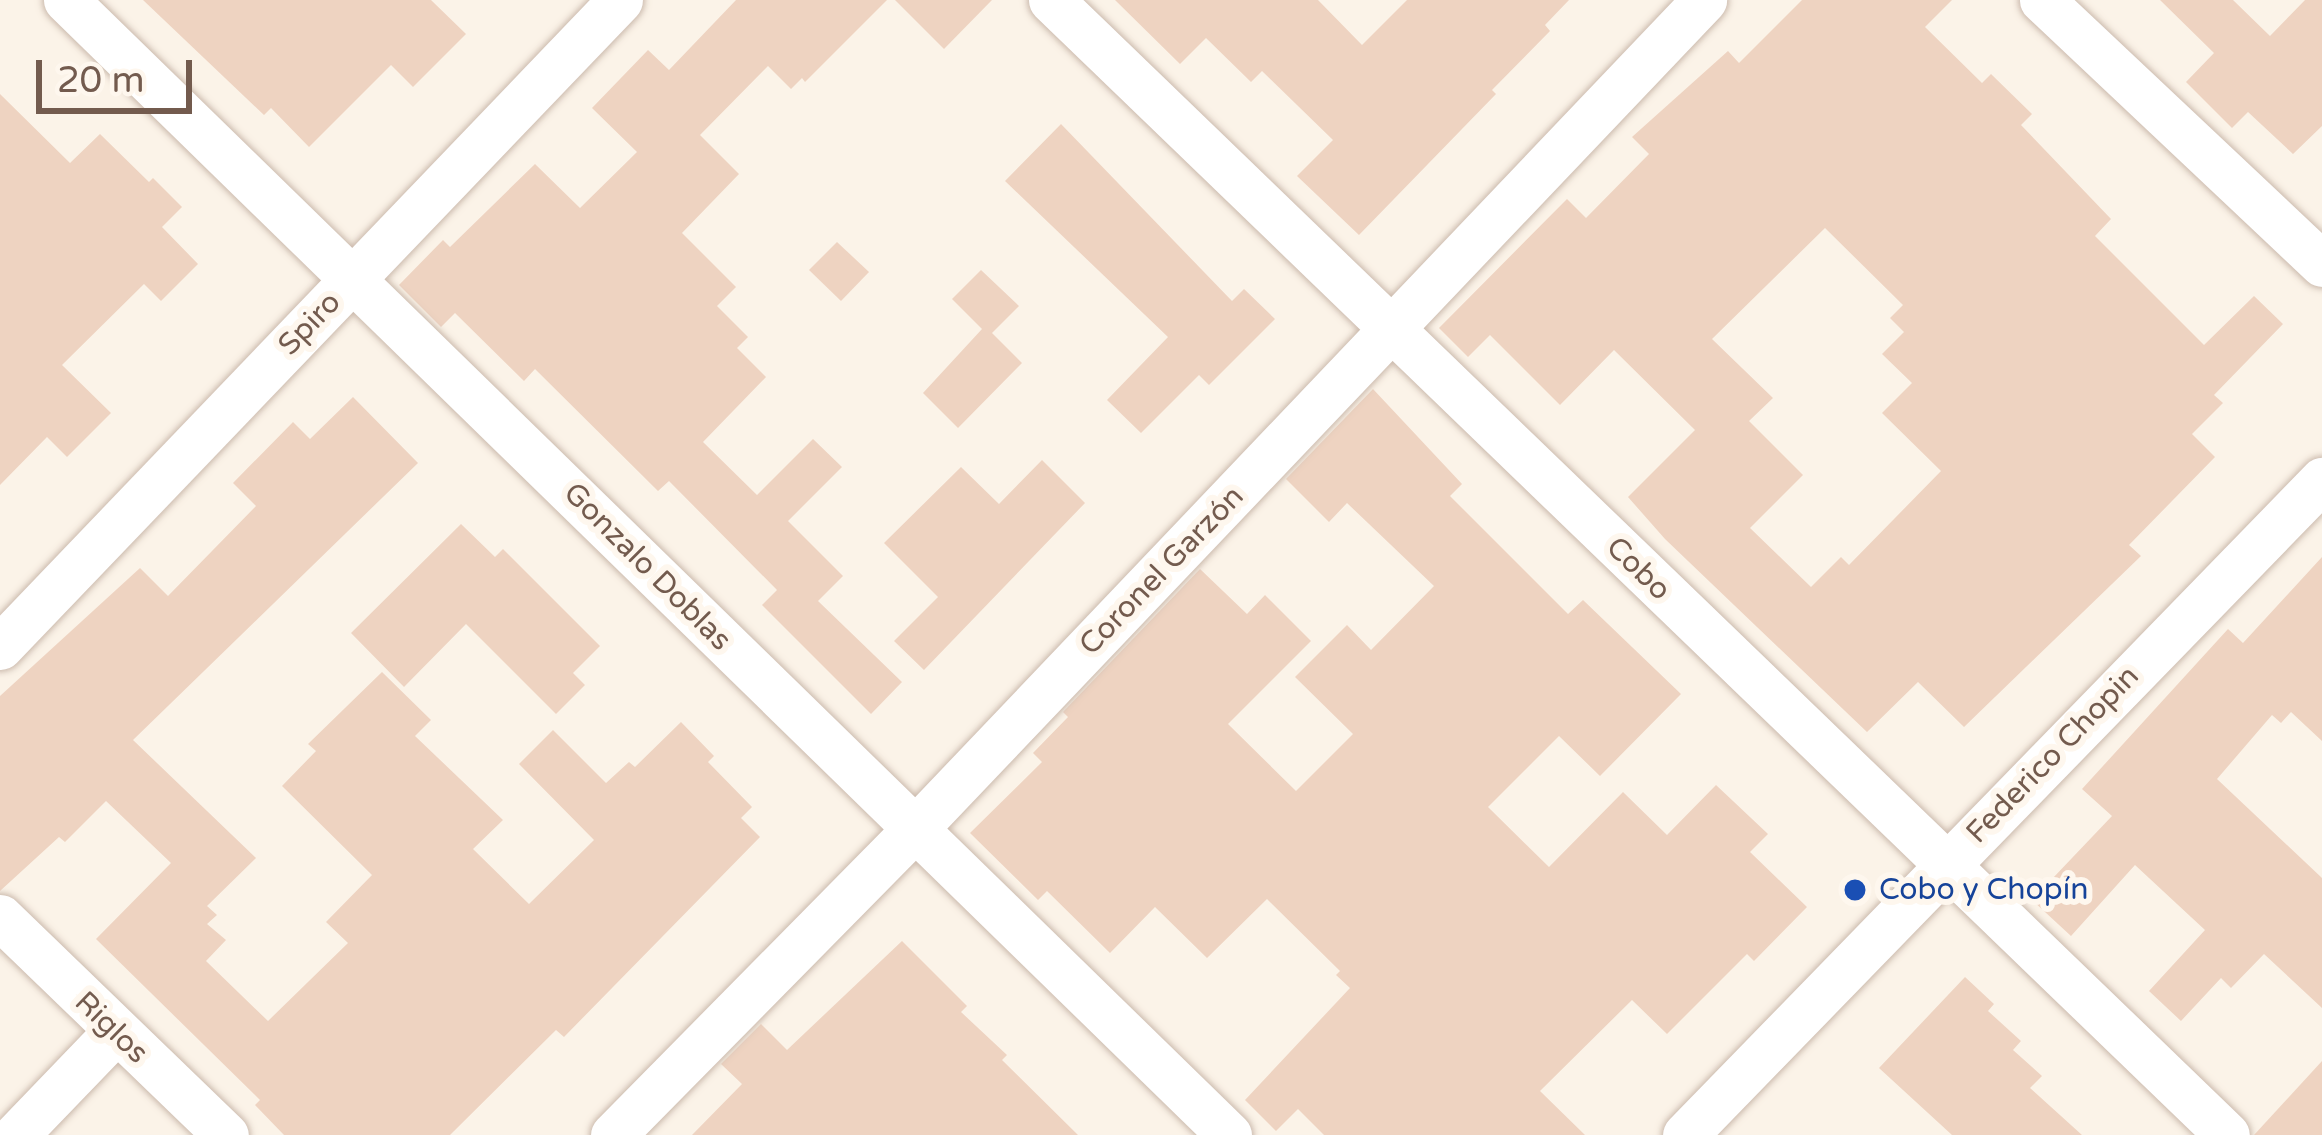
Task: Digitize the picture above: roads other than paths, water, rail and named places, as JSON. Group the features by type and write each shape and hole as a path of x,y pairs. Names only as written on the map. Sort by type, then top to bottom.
{"street":[{"name":"Gonzalo Doblas","path":"66,0 1229,1135"},
{"name":"Spiro","path":"0,647 620,0"},
{"name":"Cobo","path":"1051,0 2227,1135"},
{"name":"Coronel Garzón","path":"614,1135 914,830 1704,0"},
{"path":"2042,0 2322,264"},
{"name":"Federico Chopin","path":"1685,1135 2322,480"},
{"name":"Riglos","path":"0,917 114,1033 226,1135"},
{"path":"16,1135 114,1033"}],"place":[{"name":"Cobo y Chopín","path":"1855,890"}]}
